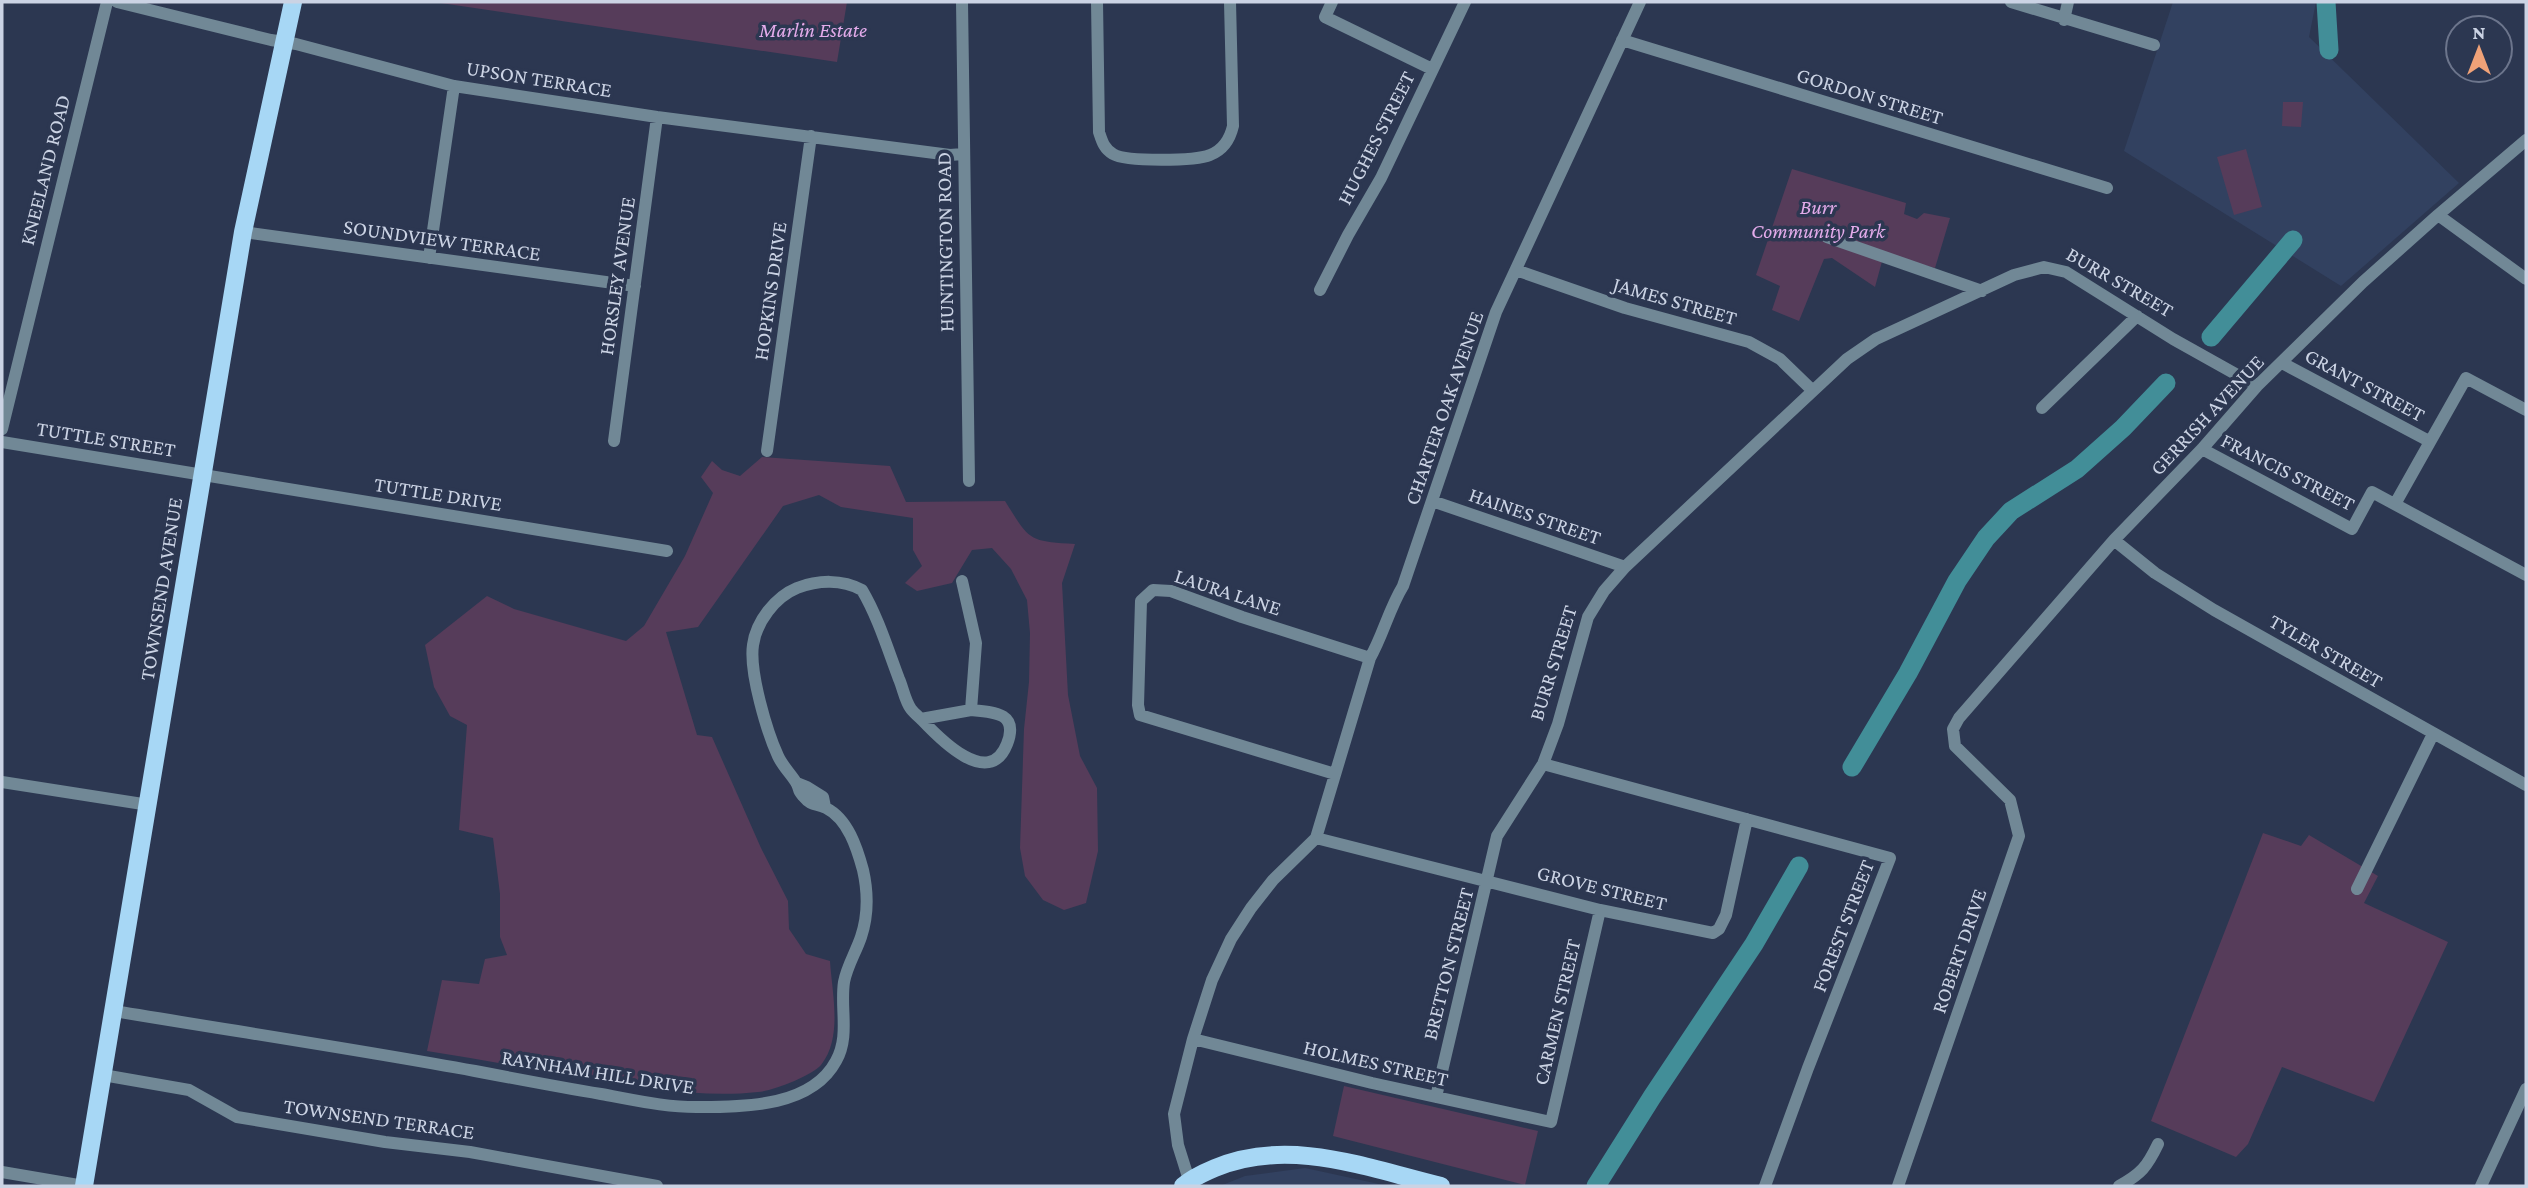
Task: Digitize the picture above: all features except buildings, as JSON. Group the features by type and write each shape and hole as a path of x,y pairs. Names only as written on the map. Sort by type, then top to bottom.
{"main road":[{"name":"TOWNSEND AVENUE","path":"84,1186 243,232 293,2"},
{"path":"1186,1183 1227,1163 1250,1157 1289,1153 1329,1159 1441,1186"}],"street":[{"name":"KNEELAND ROAD","path":"2,429 107,2"},
{"name":"UPSON TERRACE","path":"117,2 454,86 657,117 950,155 963,154"},
{"path":"962,2 975,2"},
{"name":"HUNTINGTON ROAD","path":"962,2 969,481"},
{"path":"1097,2 1099,132 1102,142 1112,154 1134,160 1203,157 1218,151 1227,142 1233,126 1230,2"},
{"path":"1332,2 1325,17 1432,69"},
{"name":"HUGHES STREET","path":"1320,290 1381,178 1465,2"},
{"name":"CHARTER OAK AVENUE","path":"1317,838 1370,658 1403,586 1492,322 1640,2"},
{"path":"2011,2 2154,45"},
{"path":"2064,20 2068,2"},
{"name":"GORDON STREET","path":"1622,40 2107,188"},
{"path":"429,258 454,86"},
{"name":"HORSLEY AVENUE","path":"614,441 657,117"},
{"name":"HOPKINS DRIVE","path":"767,451 811,136"},
{"name":"GERRISH AVENUE","path":"1955,746 1953,729 1959,718 2114,540 2202,449 2258,386 2363,282 2526,140"},
{"path":"2438,215 2526,279"},
{"name":"SOUNDVIEW TERRACE","path":"243,232 635,286"},
{"path":"1827,237 1982,291"},
{"name":"BURR STREET","path":"1488,880 1501,826 1543,764 1558,724 1583,628 1597,600 1625,567 1812,390 1868,344 2014,275 2049,267 2066,272 2258,386"},
{"name":"JAMES STREET","path":"1516,270 1625,308 1749,342 1780,359 1812,390"},
{"path":"2042,408 2137,316"},
{"name":"GRANT STREET","path":"2283,363 2429,441"},
{"path":"2395,504 2466,378 2526,410"},
{"name":"TUTTLE STREET","path":"2,442 203,475"},
{"name":"FRANCIS STREET","path":"2202,449 2352,528 2372,492 2526,575"},
{"name":"TUTTLE DRIVE","path":"203,475 667,551"},
{"name":"HAINES STREET","path":"1432,501 1625,567"},
{"name":"TYLER STREET","path":"2114,540 2155,573 2214,610 2526,785"},
{"path":"961,581 976,643 971,710"},
{"name":"RAYNHAM HILL DRIVE","path":"114,1011 460,1068 652,1104 701,1108 781,1099 805,1092 819,1083 836,1061 843,1045 845,979 861,937 866,899 862,870 851,834 825,807 813,806 800,794 797,783 779,759 769,733 753,669 752,647 760,623 776,603 794,590 827,582 851,584 862,590 911,709 935,734 964,757 975,761 992,760 1006,748 1010,734 1008,720 997,712 971,710 921,719"},
{"name":"LAURA LANE","path":"1335,774 1140,715 1141,601 1153,590 1171,591 1370,658"},
{"path":"2357,888 2433,734"},
{"name":"ROBERT DRIVE","path":"1898,1186 2019,836 2010,800 1955,746"},
{"name":"FOREST STREET","path":"1543,764 1890,858 1765,1186"},
{"path":"2,782 149,805"},
{"name":"GROVE STREET","path":"1488,880 1600,910 1713,933 1723,923 1747,819"},
{"path":"1186,1183 1174,1114 1193,1039 1212,980 1231,939 1273,880 1317,838 1488,880"},
{"name":"BRETTON STREET","path":"1436,1097 1488,880"},
{"name":"CARMEN STREET","path":"1550,1122 1600,910"},
{"name":"HOLMES STREET","path":"1193,1039 1550,1122"},
{"name":"TOWNSEND TERRACE","path":"103,1074 189,1090 237,1117 385,1142 470,1152 657,1186"},
{"path":"2481,1186 2526,1089"},
{"path":"2119,1186 2139,1175 2150,1162 2158,1144"},
{"path":"2,1172 84,1186"}],"shaded area":[{"path":"2173,2 2316,2 2309,37 2459,183 2341,286 2124,151"},
{"path":"1305,1168 1388,1186 1220,1186 1245,1176"}],"green space":[{"name":"Marlin Estate","path":"434,2 847,2 837,62"},
{"path":"2283,102 2303,102 2301,127 2282,126"},
{"path":"2246,149 2262,207 2234,215 2217,157"},
{"name":"Burr Community Park","path":"1792,169 1906,203 1904,214 1917,219 1924,213 1950,218 1935,268 1884,254 1875,287 1832,258 1824,259 1799,321 1772,310 1780,286 1756,275"},
{"path":"762,457 890,466 906,502 1005,501 1020,524 1032,536 1048,542 1075,544 1062,583 1068,695 1080,756 1097,788 1098,851 1086,903 1064,910 1043,900 1025,876 1020,848 1030,633 1027,600 1011,569 992,548 972,550 952,583 917,591 905,583 922,566 913,550 913,518 841,507 819,495 783,506 698,627 666,632 697,735 712,737 761,848 788,901 789,929 806,954 830,961 834,1029 828,1054 821,1065 801,1078 773,1089 717,1094 635,1086 427,1051 442,980 479,984 485,959 507,955 500,937 500,894 493,838 459,830 467,725 450,716 434,687 425,645 487,596 514,609 626,641 644,626 685,556 713,493 701,477 712,461 722,470 740,476"},
{"path":"2263,833 2301,846 2309,835 2378,876 2364,903 2448,942 2374,1102 2282,1067 2248,1144 2236,1157 2151,1121"},
{"path":"1344,1086 1538,1131 1525,1185 1333,1136"}],"waterway":[{"path":"2326,2 2329,50"},
{"path":"2211,337 2293,240"},
{"path":"1852,767 1908,673 1957,581 1986,538 2011,511 2077,469 2123,428 2166,383"},
{"path":"1596,1186 1754,944 1799,866"}]}
